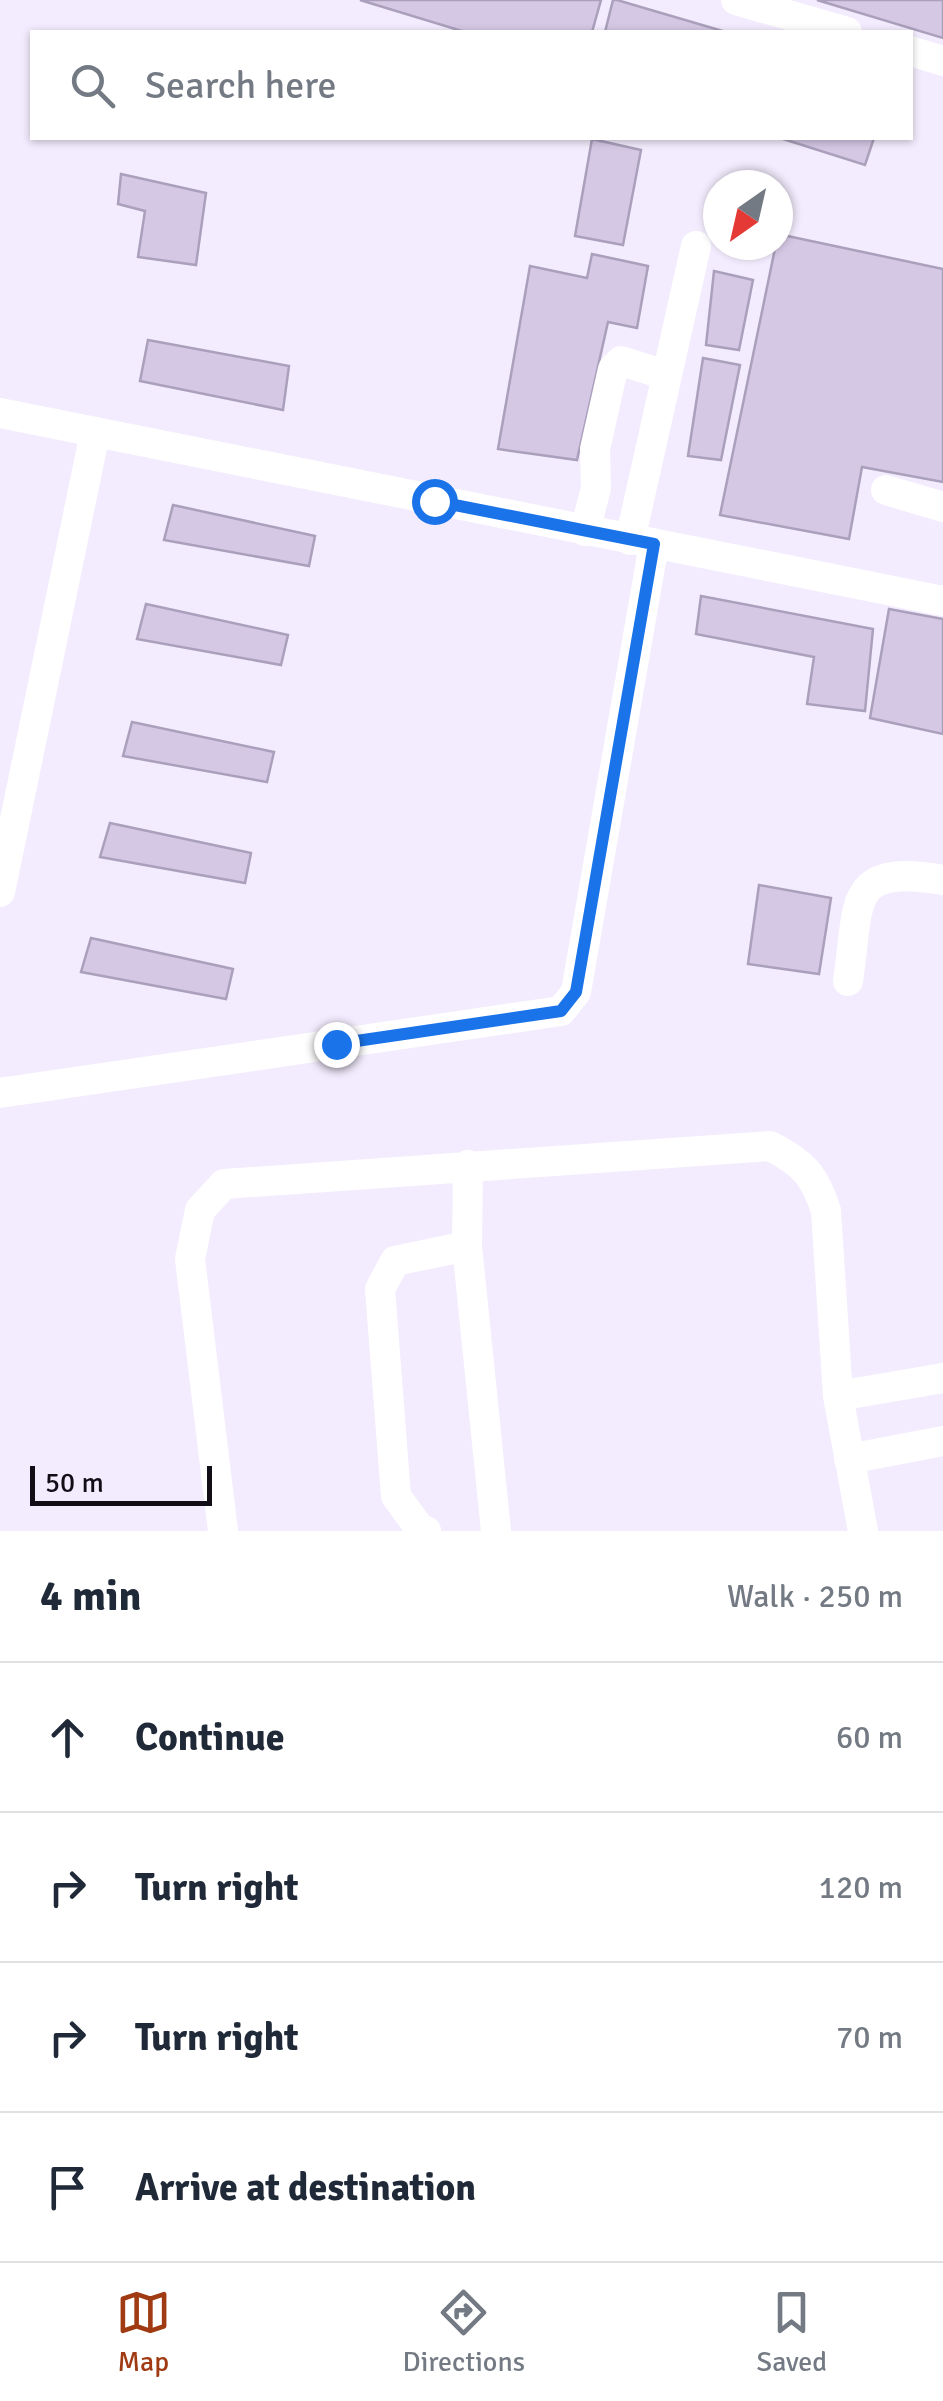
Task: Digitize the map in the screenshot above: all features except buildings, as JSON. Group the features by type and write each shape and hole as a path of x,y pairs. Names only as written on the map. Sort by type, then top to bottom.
{"street":[{"path":"736,0 840,30"},
{"path":"913,52 943,61"},
{"path":"0,1093 561,1011 576,992 666,376 696,246"},
{"path":"585,531 596,488 594,449 612,369 621,361 666,376"},
{"path":"0,414 943,601"},
{"path":"0,892 95,433"},
{"path":"886,490 943,507"},
{"path":"848,980 860,899 870,884 898,872 943,880"},
{"path":"224,1531 190,1259 200,1210 224,1184 770,1146 803,1162 818,1185 826,1211 838,1396 863,1531"},
{"path":"468,1165 467,1246 496,1531"},
{"path":"426,1531 420,1530 396,1496 380,1288 395,1260 467,1246"},
{"path":"838,1396 943,1378"},
{"path":"850,1459 943,1441"}],"route":[{"path":"336,1044 561,1011 576,992 654,544 434,501"}]}
